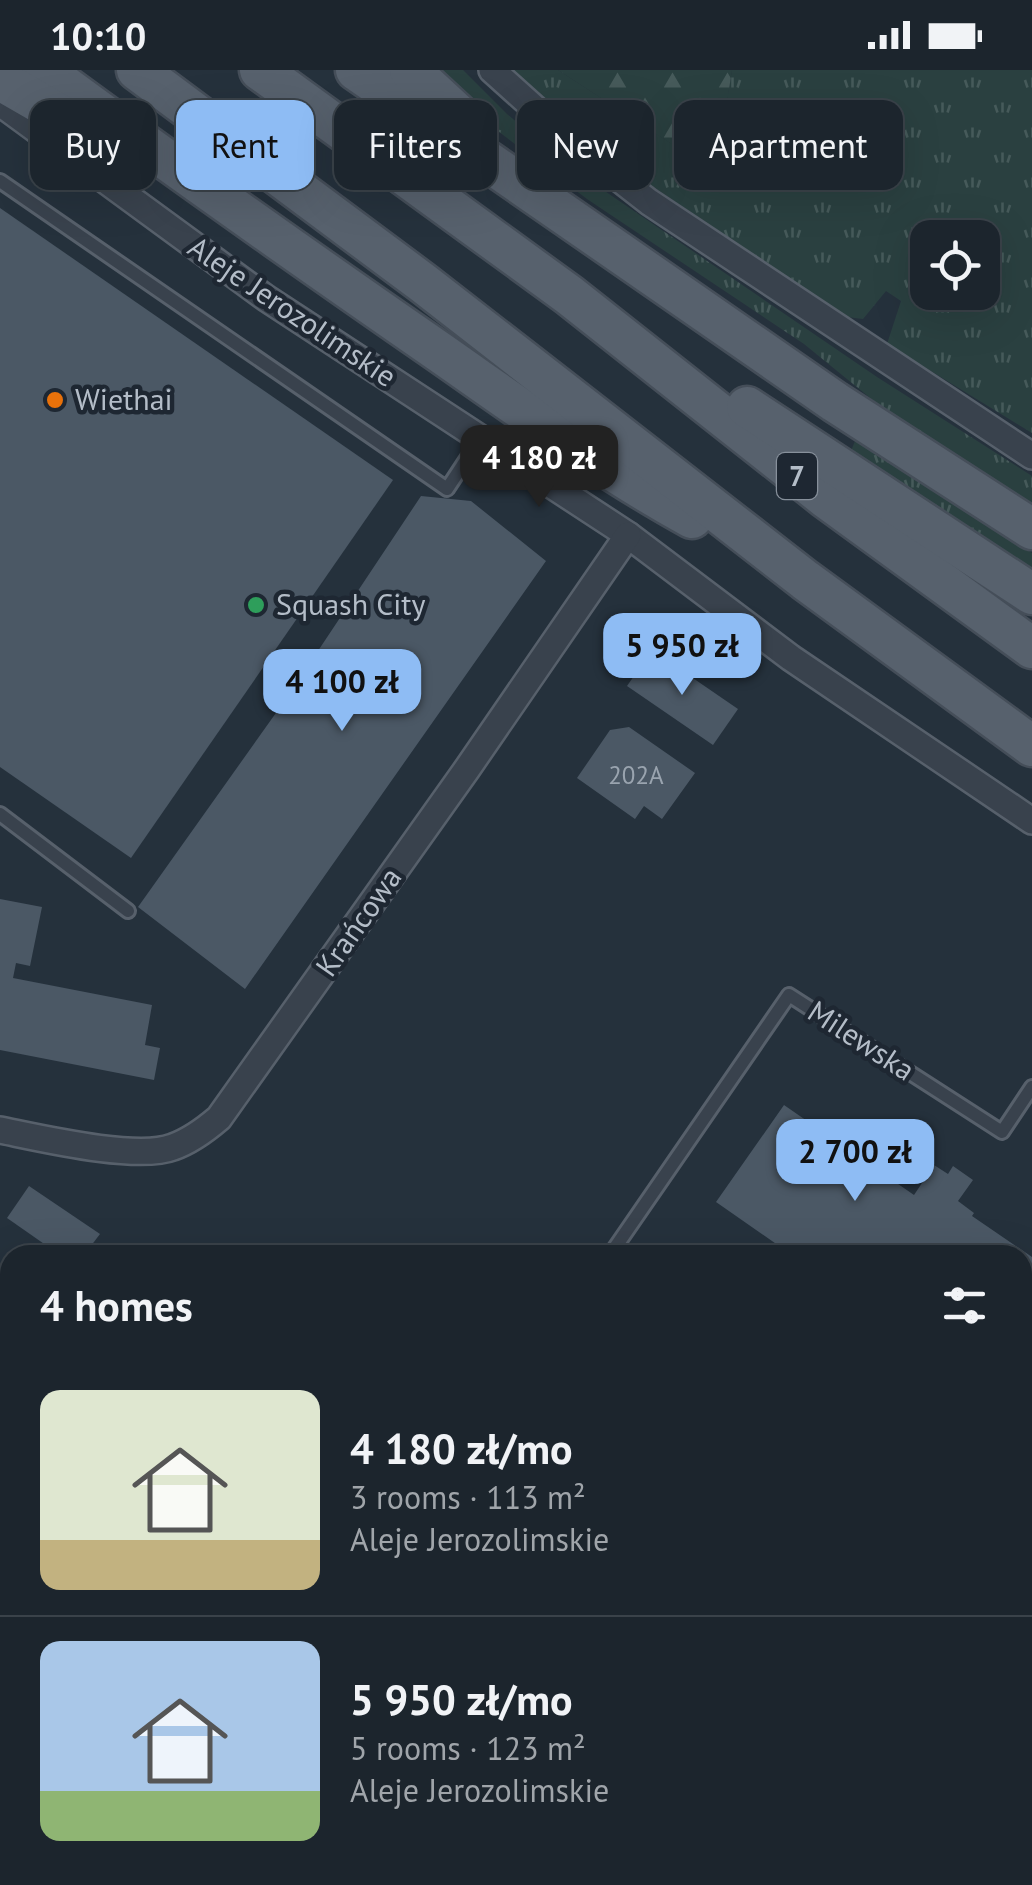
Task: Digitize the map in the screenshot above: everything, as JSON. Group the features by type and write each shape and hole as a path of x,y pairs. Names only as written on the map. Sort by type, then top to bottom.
{"main road":[{"path":"43,70 176,168"},
{"path":"138,70 423,283 804,580 1032,746"},
{"name":"7","path":"260,70 569,295 826,498 1032,648"},
{"path":"356,70 919,459 1032,528"},
{"path":"410,70 549,203"},
{"path":"0,80 119,148 176,175"},
{"path":"205,190 636,488 804,580"},
{"path":"569,295 866,483 1032,594"}],"street":[{"path":"492,70 572,142 649,202 1032,456"},
{"name":"Aleje Jerozolimskie","path":"0,103 266,298 628,535 791,658 1032,821"},
{"name":"Krańcowa","path":"0,1130 98,1149 169,1149 202,1133 219,1118 468,769 628,535"}],"lane":[{"path":"0,181 447,489 480,439"},
{"path":"0,814 128,911"},
{"name":"Milewska","path":"617,1245 789,995 1002,1132 1032,1087"}],"green space":[{"path":"430,70 463,70 493,100 462,100"},
{"path":"511,70 558,70 604,100 547,100"},
{"path":"558,70 732,70 727,100 674,100 674,146 654,133 654,100 604,100"},
{"path":"732,70 1032,70 1032,433 887,344 901,301 886,291 863,319 847,317 654,187 654,132 674,145 674,190 903,190 903,100 727,100"},
{"path":"497,104 517,122 517,146 497,130"},
{"path":"575,190 603,190 877,377 1032,476 1032,510 923,441 804,344"},
{"path":"855,441 1032,553 1032,573 849,456"}],"building":[{"path":"0,208 393,480 131,858 0,767"},
{"path":"421,496 471,501 546,561 245,989 138,907 288,696"},
{"path":"652,650 738,709 713,745 627,686"},
{"path":"629,727 695,773 662,819 644,806 635,819 577,778 610,730"},
{"path":"0,899 42,907 30,966 16,963 13,978 152,1005 145,1045 160,1048 154,1080 0,1050"},
{"path":"784,1105 914,1195 934,1165 948,1174 953,1166 973,1180 958,1201 974,1213 972,1216 1014,1245 778,1245 716,1202"},
{"path":"29,1186 100,1234 92,1245 46,1245 7,1218"}],"place":[{"name":"Wiethai","path":"55,400"},
{"name":"Squash City","path":"256,605"}]}
